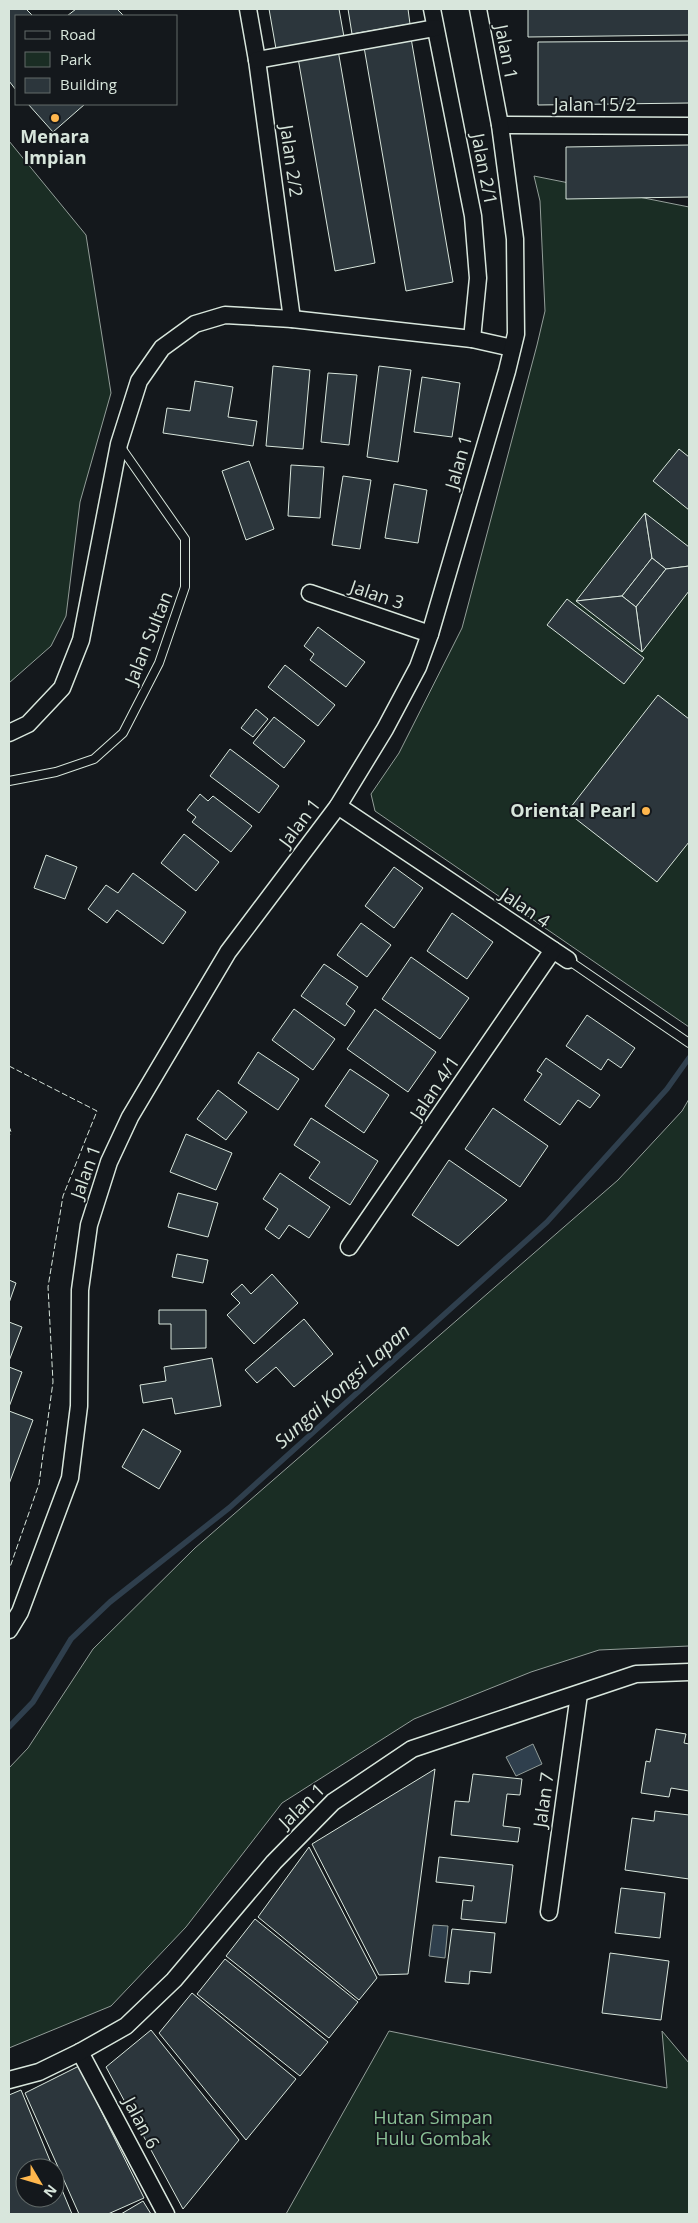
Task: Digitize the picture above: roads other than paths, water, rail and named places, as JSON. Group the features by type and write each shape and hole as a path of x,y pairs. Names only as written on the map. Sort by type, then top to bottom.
{"street":[{"name":"Jalan 2/2","path":"248,9 257,60 292,319"},
{"name":"Jalan 2/1","path":"432,9 473,216 478,278 472,339"},
{"name":"Jalan 1","path":"9,1630 20,1612 70,1478 79,1406 80,1290 89,1225 109,1162 130,1117 228,952 338,806 385,729 418,667 430,634 516,334 515,239 500,125 478,9"},
{"path":"257,60 435,28"},
{"name":"Jalan 15/2","path":"500,125 689,126"},
{"path":"9,733 28,724 62,688 81,640 119,444 139,381 162,348 195,324 225,315 292,319 472,339 512,348"},
{"name":"Jalan 3","path":"310,593 430,634"},
{"name":"Jalan 4","path":"338,806 568,960"},
{"name":"Jalan 4/1","path":"349,1247 553,950"},
{"name":"Jalan 1","path":"9,2080 39,2072 126,2026 174,1980 274,1862 333,1802 412,1749 636,1674 689,1672"},
{"name":"Jalan 7","path":"549,1912 578,1694"},
{"name":"Jalan 6","path":"80,2052 166,2214"}],"lane":[{"name":"Jalan Sultan","path":"9,781 56,772 94,759 123,733 159,663 185,587 185,538 119,444"},
{"name":"Jalan 4","path":"568,960 689,1043"}],"water":[{"path":"533,1744 542,1764 516,1776 506,1757"},
{"path":"433,1925 448,1926 445,1958 429,1956"}],"waterway":[{"name":"Sungai Kongsi Lapan","path":"9,1727 33,1702 71,1639 110,1602 229,1508 547,1222 667,1089 689,1058"}],"place":[{"name":"Menara Impian","path":"55,118"},
{"name":"Oriental Pearl","path":"646,811"}],"park label":[{"name":"Hutan Simpan Hulu Gombak","path":"433,2128"}]}
